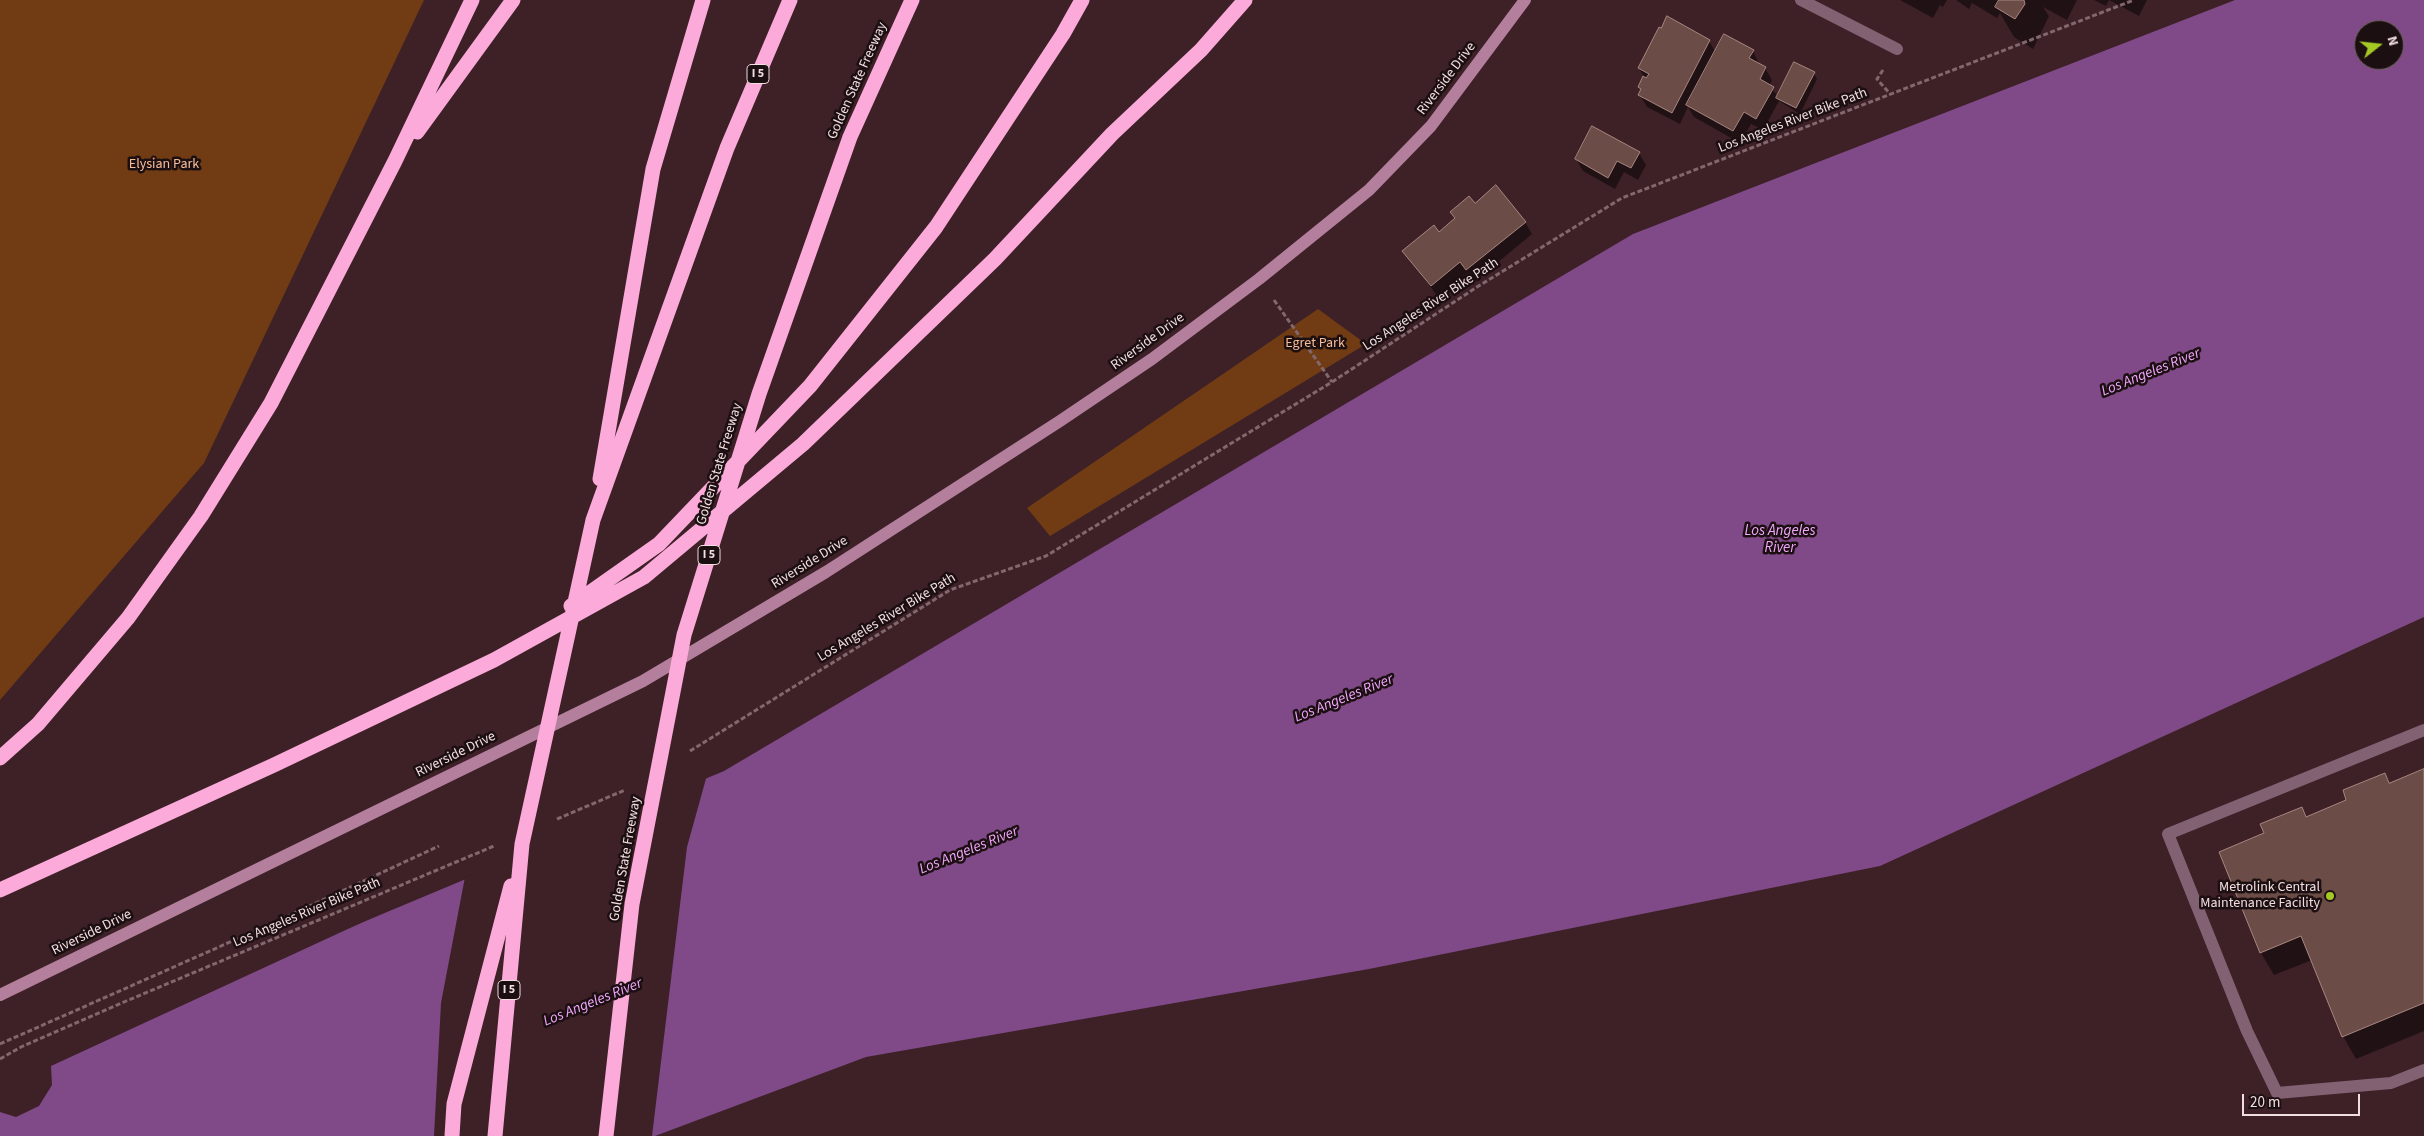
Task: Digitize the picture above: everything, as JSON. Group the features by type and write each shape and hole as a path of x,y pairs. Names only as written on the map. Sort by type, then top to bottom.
{"highway":[{"path":"0,758 38,724 128,618 201,516 272,403 395,161 472,0"},
{"path":"395,161 513,0"},
{"path":"593,520 654,169 703,0"},
{"name":"I 5","path":"495,1136 522,844 593,520 727,148 790,0"},
{"name":"Golden State Freeway","path":"606,1136 632,904 684,635 759,394 850,137 912,0"},
{"path":"494,660 658,544 810,386 936,227 1063,34 1082,0"},
{"path":"0,890 274,765 494,660 644,577 803,444 995,259 1112,134 1200,50 1245,0"},
{"path":"452,1136 454,1104 522,844"}],"main road":[{"name":"Riverside Drive","path":"0,995 643,681 826,572 1060,421 1152,359 1259,279 1369,190 1431,126 1525,0"}],"street":[{"path":"1801,0 1897,49"},
{"path":"2424,730 2168,834 2247,1031 2277,1093 2391,1083 2424,1070"}],"path":[{"name":"Los Angeles River Bike Path","path":"700,745 950,590 1046,556 1332,382 1477,287 1622,198 2134,0"},
{"path":"1259,279 1332,382"},
{"path":"549,822 624,790"},
{"name":"Los Angeles River Bike Path","path":"0,1059 20,1047 124,1002 495,845"},
{"path":"0,1044 273,923 439,846"}],"green space":[{"name":"Elysian Park","path":"0,0 424,0 204,463 0,700"},
{"name":"Egret Park","path":"1318,309 1366,344 1050,536 1027,508"}],"water":[{"name":"Los Angeles River","path":"2235,0 2424,0 2424,617 1880,866 1369,969 866,1057 655,1136 0,1136 0,1074 724,771 1633,234"}],"pier":[{"path":"707,775 687,847 652,1136 434,1136 441,1003 465,877"},
{"path":"428,892 51,1066 52,1085 39,1106 16,1117 0,1112 0,1072"}],"building":[{"path":"1999,0 2024,0 2025,4 2015,19 1995,7"},
{"path":"1667,16 1710,40 1672,113 1638,95 1641,89 1638,87 1643,76 1646,78 1649,74 1638,68 1659,27 1661,28"},
{"path":"1724,34 1754,50 1749,58 1766,67 1760,79 1774,87 1756,119 1744,112 1733,131 1686,105"},
{"path":"1794,62 1815,72 1796,108 1776,98"},
{"path":"1592,126 1640,152 1631,168 1617,161 1608,178 1575,159"},
{"path":"1496,185 1526,222 1466,270 1460,262 1431,286 1402,251 1434,225 1439,232 1455,218 1450,212 1469,196 1475,203"},
{"name":"Metrolink Central Maintenance Facility","path":"2424,769 2424,1003 2342,1037 2301,936 2260,953 2219,852 2264,833 2260,824 2302,807 2306,817 2346,800 2343,790 2385,773 2389,783"}],"place":[{"name":"Metrolink Central Maintenance Facility","path":"2330,896"}]}
